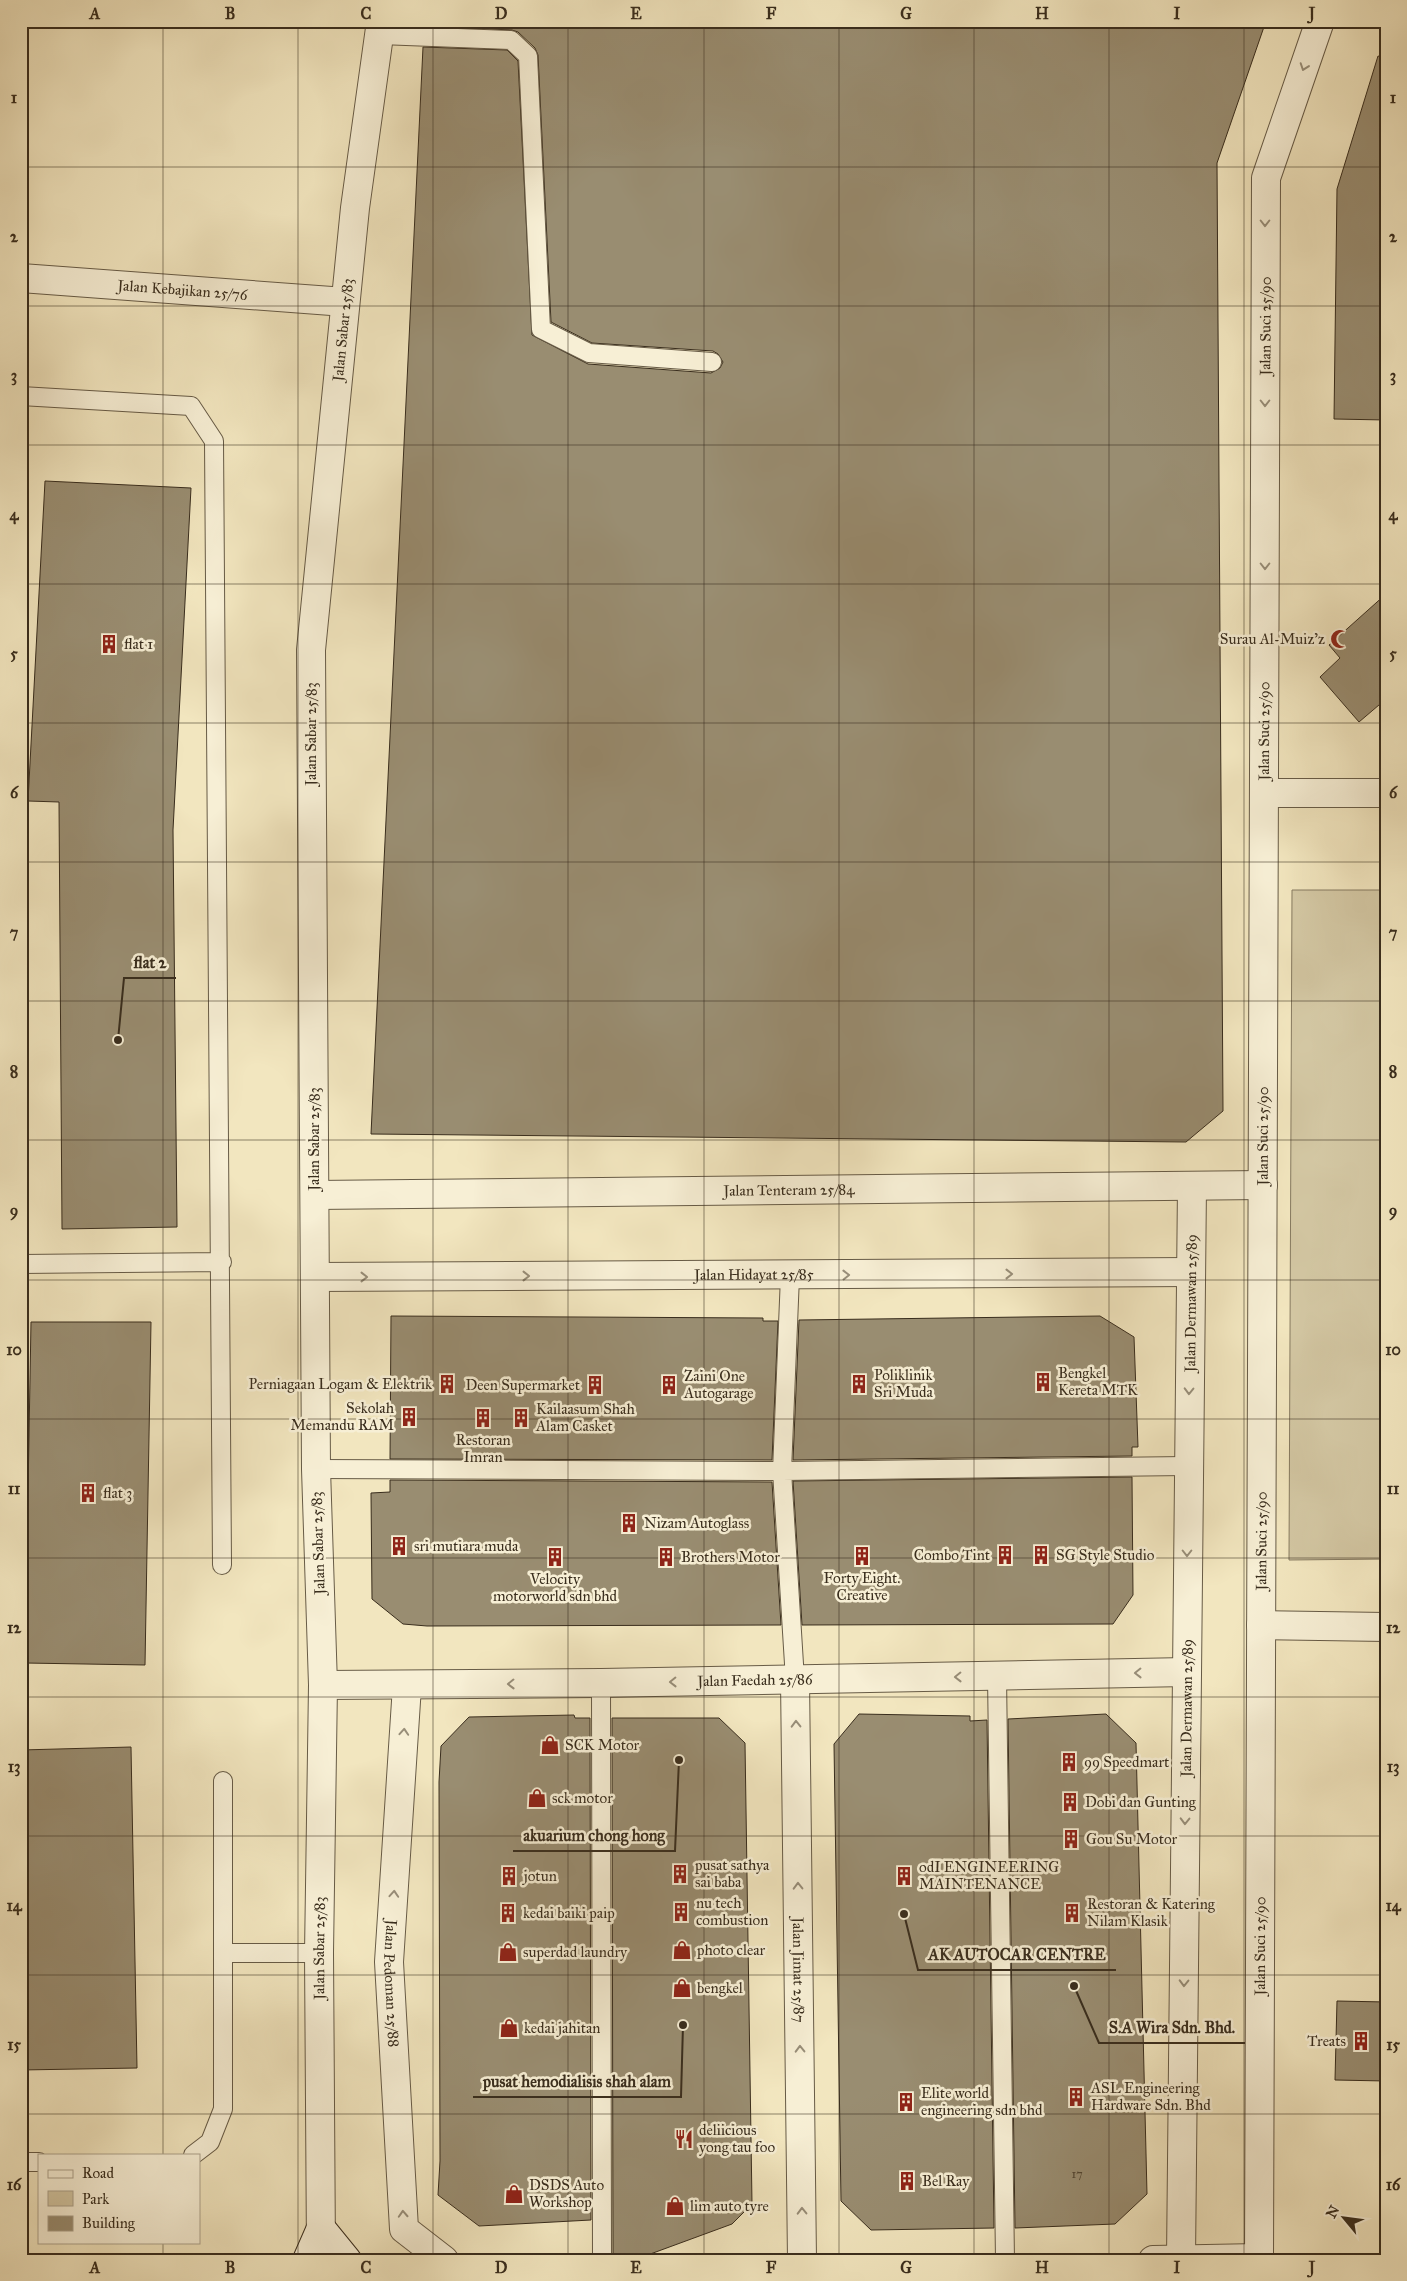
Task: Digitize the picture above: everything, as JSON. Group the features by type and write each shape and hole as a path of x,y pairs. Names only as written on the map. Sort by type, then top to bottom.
{"street":[{"name":"Jalan Suci 25/90","path":"1259,2259 1266,178 1320,21"},
{"name":"Jalan Sabar 25/83","path":"321,2260 319,1953 323,1685 316,1469 310,650 355,208 380,28"},
{"name":"Jalan Kebajikan 25/76","path":"21,278 345,302"},
{"path":"1265,793 1386,793"},
{"name":"Jalan Tenteram 25/84","path":"314,1195 1263,1184"},
{"name":"Jalan Dermawan 25/89","path":"1181,2259 1187,1672 1187,1466 1192,1186"},
{"name":"Jalan Hidayat 25/85","path":"315,1277 790,1276 1191,1272"},
{"path":"1261,1625 1386,1627"},
{"name":"Jalan Faedah 25/86","path":"323,1685 407,1686 1187,1672"},
{"name":"Jalan Jimat 25/87","path":"795,1680 802,2260"},
{"name":"Jalan Pedoman 25/88","path":"407,1686 389,1962 404,2229 444,2260"},
{"path":"307,2260 321,2228 347,2260"},
{"path":"1153,2260 1259,2259"}],"lane":[{"path":"380,28 511,40 528,56 541,329 589,353 712,362"},
{"path":"21,396 191,406 214,441 222,1262 222,1565"},
{"path":"21,1264 222,1262"},
{"path":"790,1276 782,1471 795,1680"},
{"path":"316,1469 782,1471 1187,1466"},
{"path":"997,1676 1004,2260"},
{"path":"601,1683 602,2260"},
{"path":"194,2154 210,2142 223,2109 222,1781"},
{"path":"223,1953 319,1953"},
{"path":"21,2162 38,2162"}],"green space":[{"path":"1292,890 1386,890 1386,1559 1289,1560"}],"building":[{"path":"424,21 1266,21 1217,163 1223,1111 1186,1142 371,1134 423,47 507,50 518,61 532,335 588,364 711,373 720,368 723,362 718,354 713,351 592,343 551,322 538,55 535,48 518,32 512,30 424,26"},
{"path":"1378,56 1386,58 1386,420 1334,419 1337,189"},
{"path":"45,481 191,488 173,830 177,1227 62,1229 59,802 28,801"},
{"path":"1386,594 1386,699 1359,722 1320,677 1340,658 1329,645"},
{"path":"391,1316 763,1318 763,1321 778,1321 772,1460 390,1459"},
{"path":"1100,1316 1134,1337 1138,1447 1132,1447 1132,1456 793,1460 799,1320"},
{"name":"flat 3","path":"31,1322 151,1322 145,1665 25,1663"},
{"path":"1132,1477 1133,1595 1113,1624 802,1625 793,1481"},
{"path":"390,1480 772,1482 781,1625 427,1626 403,1624 372,1599 371,1493 390,1492"},
{"path":"859,1714 970,1716 970,1721 987,1720 994,2228 871,2230 841,2201 834,1744"},
{"path":"1106,1714 1136,1743 1147,2194 1115,2224 1015,2228 1008,1719"},
{"path":"574,1715 575,1718 590,1718 591,2220 479,2226 438,2195 440,2161 439,1782 441,1746 469,1717"},
{"path":"612,1718 719,1718 745,1743 752,2204 732,2224 634,2260 613,2260"},
{"path":"131,1747 137,2068 21,2070 21,1750"},
{"name":"Treats","path":"1337,2001 1386,2002 1386,2081 1335,2080"}],"place":[{"name":"Surau Al-Muiz'z","path":"1340,639"},
{"name":"flat 1","path":"109,644"},
{"name":"flat 2","path":"118,1040"},
{"name":"Bengkel Kereta MTK","path":"1043,1382"},
{"name":"Perniagaan Logam & Elektrik","path":"447,1384"},
{"name":"Poliklinik Sri Muda","path":"859,1384"},
{"name":"Deen Supermarket","path":"595,1385"},
{"name":"Zaini One Autogarage","path":"669,1385"},
{"name":"Sekolah Memandu RAM","path":"409,1417"},
{"name":"Restoran Imran","path":"483,1418"},
{"name":"Kailaasum Shah Alam Casket","path":"521,1418"},
{"name":"flat 3","path":"88,1493"},
{"name":"Nizam Autoglass","path":"629,1523"},
{"name":"sri mutiara muda","path":"399,1546"},
{"name":"Combo Tint","path":"1005,1555"},
{"name":"SG Style Studio","path":"1041,1555"},
{"name":"Forty Eight. Creative","path":"862,1556"},
{"name":"Velocity motorworld sdn bhd","path":"555,1557"},
{"name":"Brothers Motor","path":"666,1557"},
{"name":"SCK Motor","path":"550,1745"},
{"name":"akuarium chong hong","path":"679,1760"},
{"name":"99 Speedmart","path":"1069,1762"},
{"name":"sck motor","path":"537,1798"},
{"name":"Dobi dan Gunting","path":"1070,1802"},
{"name":"Gou Su Motor","path":"1071,1839"},
{"name":"pusat sathya sai baba","path":"680,1874"},
{"name":"jotun","path":"509,1876"},
{"name":"odI ENGINEERING MAINTENANCE","path":"904,1876"},
{"name":"nu tech combustion","path":"681,1912"},
{"name":"kedai baiki paip","path":"508,1913"},
{"name":"Restoran & Katering Nilam Klasik","path":"1072,1913"},
{"name":"AK AUTOCAR CENTRE","path":"904,1914"},
{"name":"photo clear","path":"682,1950"},
{"name":"superdad laundry","path":"508,1952"},
{"name":"S.A Wira Sdn. Bhd.","path":"1074,1986"},
{"name":"bengkel","path":"682,1988"},
{"name":"pusat hemodialisis shah alam","path":"683,2025"},
{"name":"kedai jahitan","path":"509,2028"},
{"name":"Treats","path":"1361,2041"},
{"name":"ASL Engineering Hardware Sdn. Bhd","path":"1076,2097"},
{"name":"Elite world engineering sdn bhd","path":"906,2102"},
{"name":"deliicious yong tau foo","path":"684,2139"},
{"name":"Bel Ray","path":"907,2181"},
{"name":"DSDS Auto Workshop","path":"514,2194"},
{"name":"lim auto tyre","path":"675,2206"}]}
